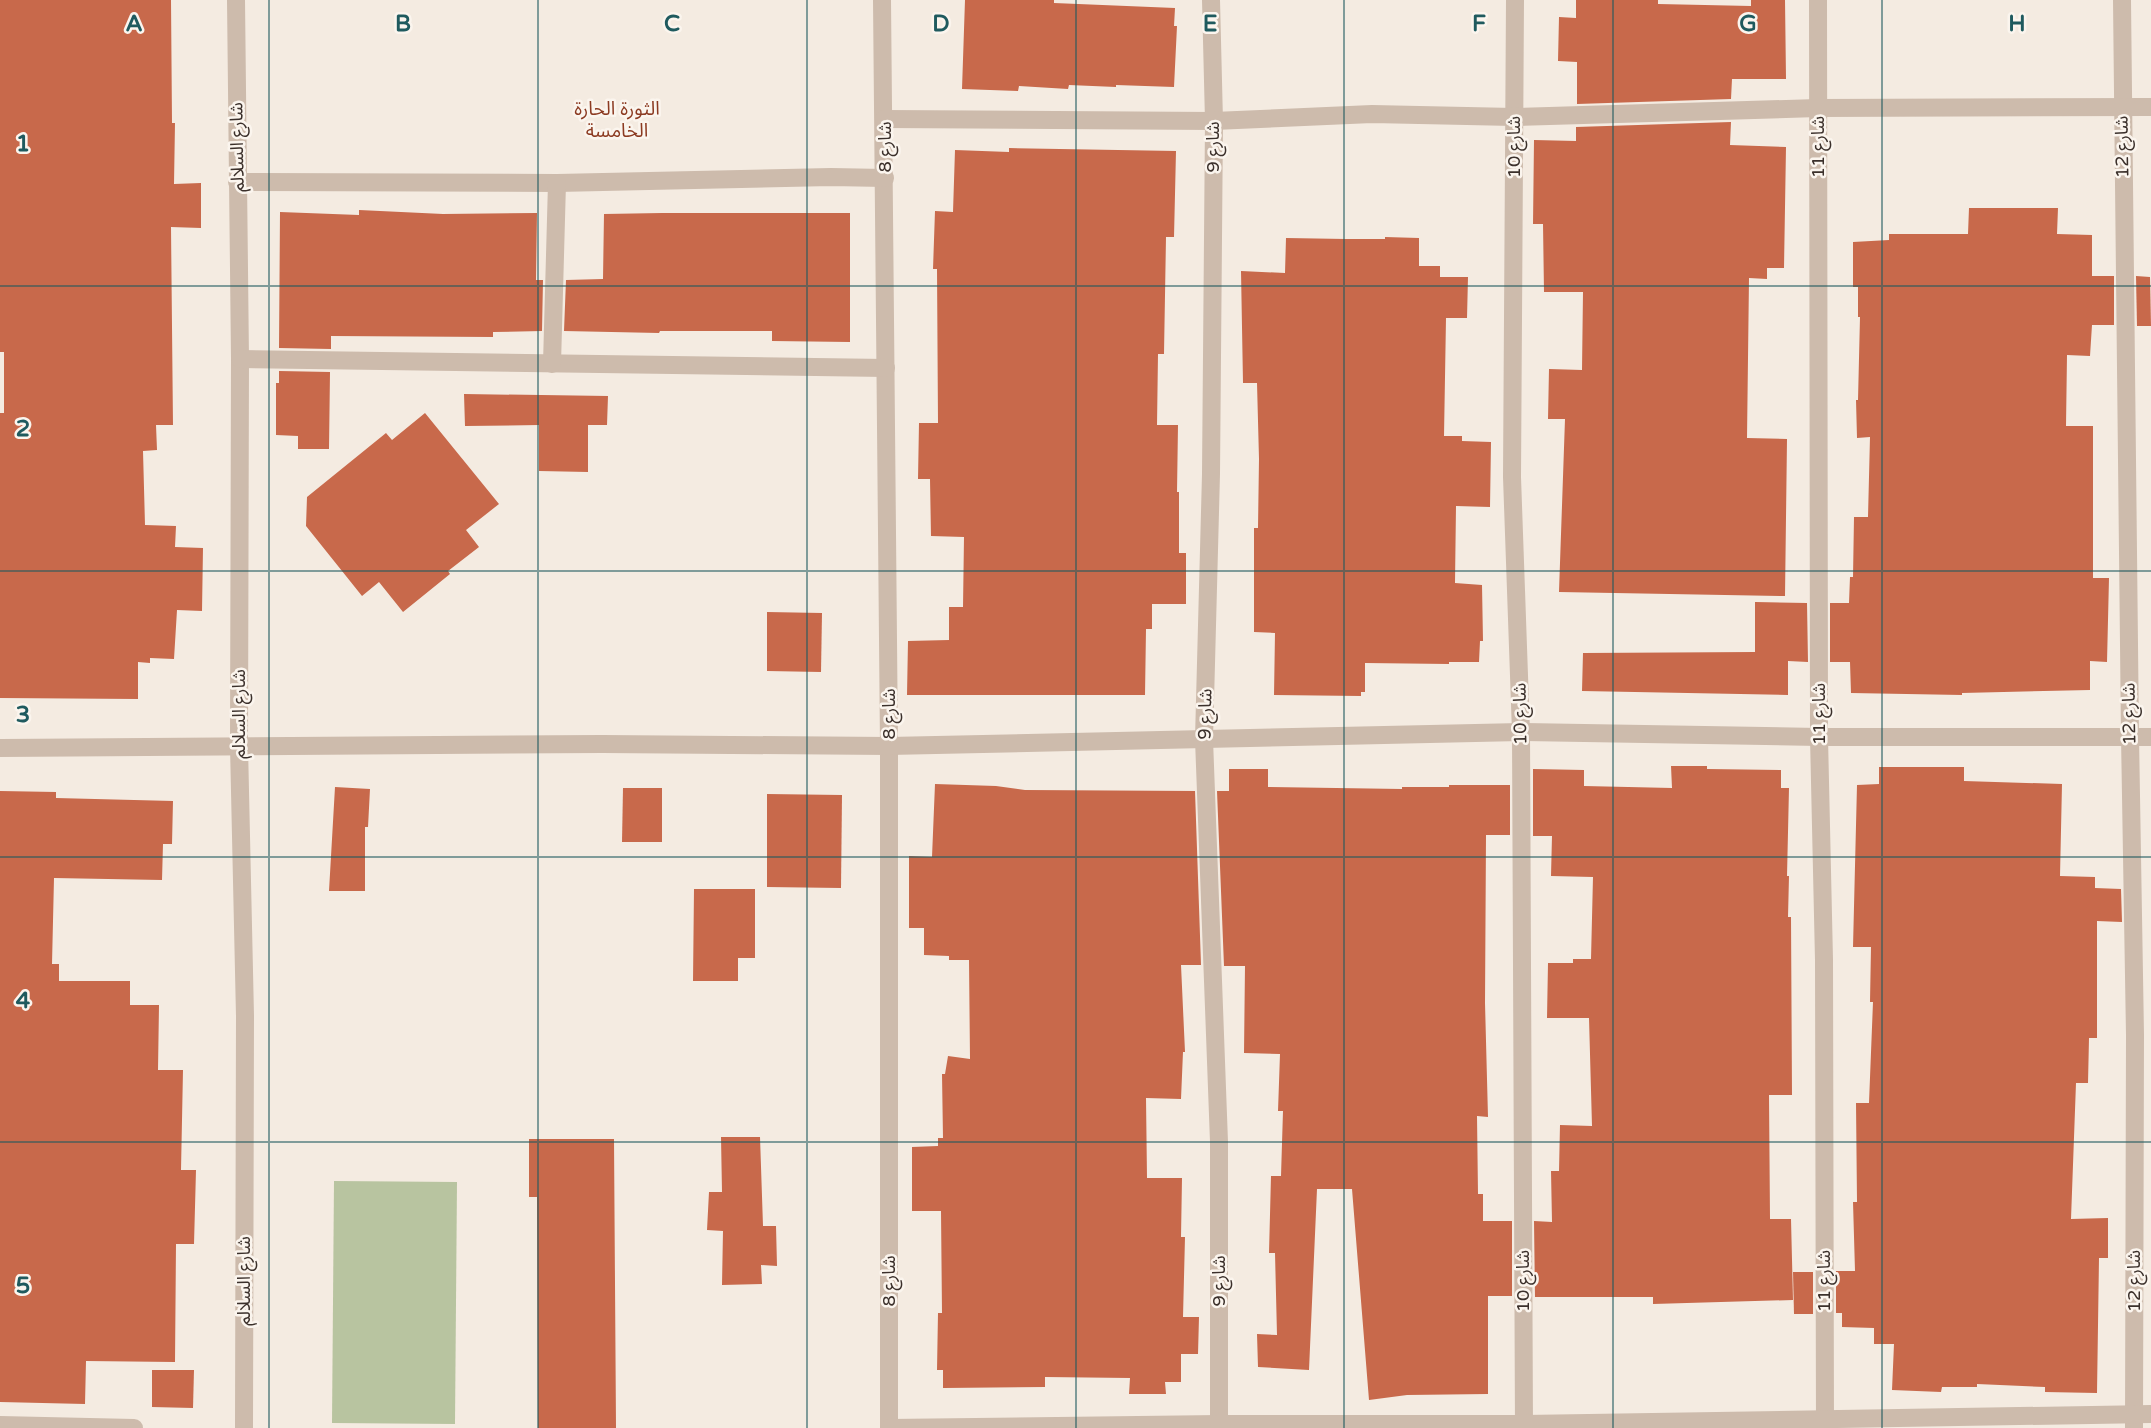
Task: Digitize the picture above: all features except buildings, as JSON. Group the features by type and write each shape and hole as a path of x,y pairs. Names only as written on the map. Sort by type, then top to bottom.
{"street":[{"name":"شارع السلالم","path":"236,0 240,359 239,746 245,1016 244,1428"},
{"name":"شارع 8","path":"882,0 889,746 889,1428"},
{"name":"شارع 9","path":"1212,0 1214,121 1211,474 1204,738 1219,1142 1219,1426"},
{"name":"شارع 10","path":"1515,0 1511,477 1521,732 1524,1426"},
{"name":"شارع 11","path":"1818,0 1819,737 1824,960 1825,1423"},
{"name":"شارع 12","path":"2122,0 2140,1418"},
{"path":"884,119 1214,121 1371,114 1514,117 1818,108 2151,107"},
{"path":"237,182 557,183 885,178"},
{"path":"552,364 557,183"},
{"path":"240,359 886,368"},
{"path":"0,748 889,746 1521,732 1819,737 2151,737"},
{"path":"889,1428 1524,1426 2140,1418"},
{"path":"0,1425 134,1428"}],"green space":[{"path":"334,1181 457,1182 455,1424 332,1423"}],"district":[{"name":"الثورة الحارة الخامسة","path":"617,120"}]}
